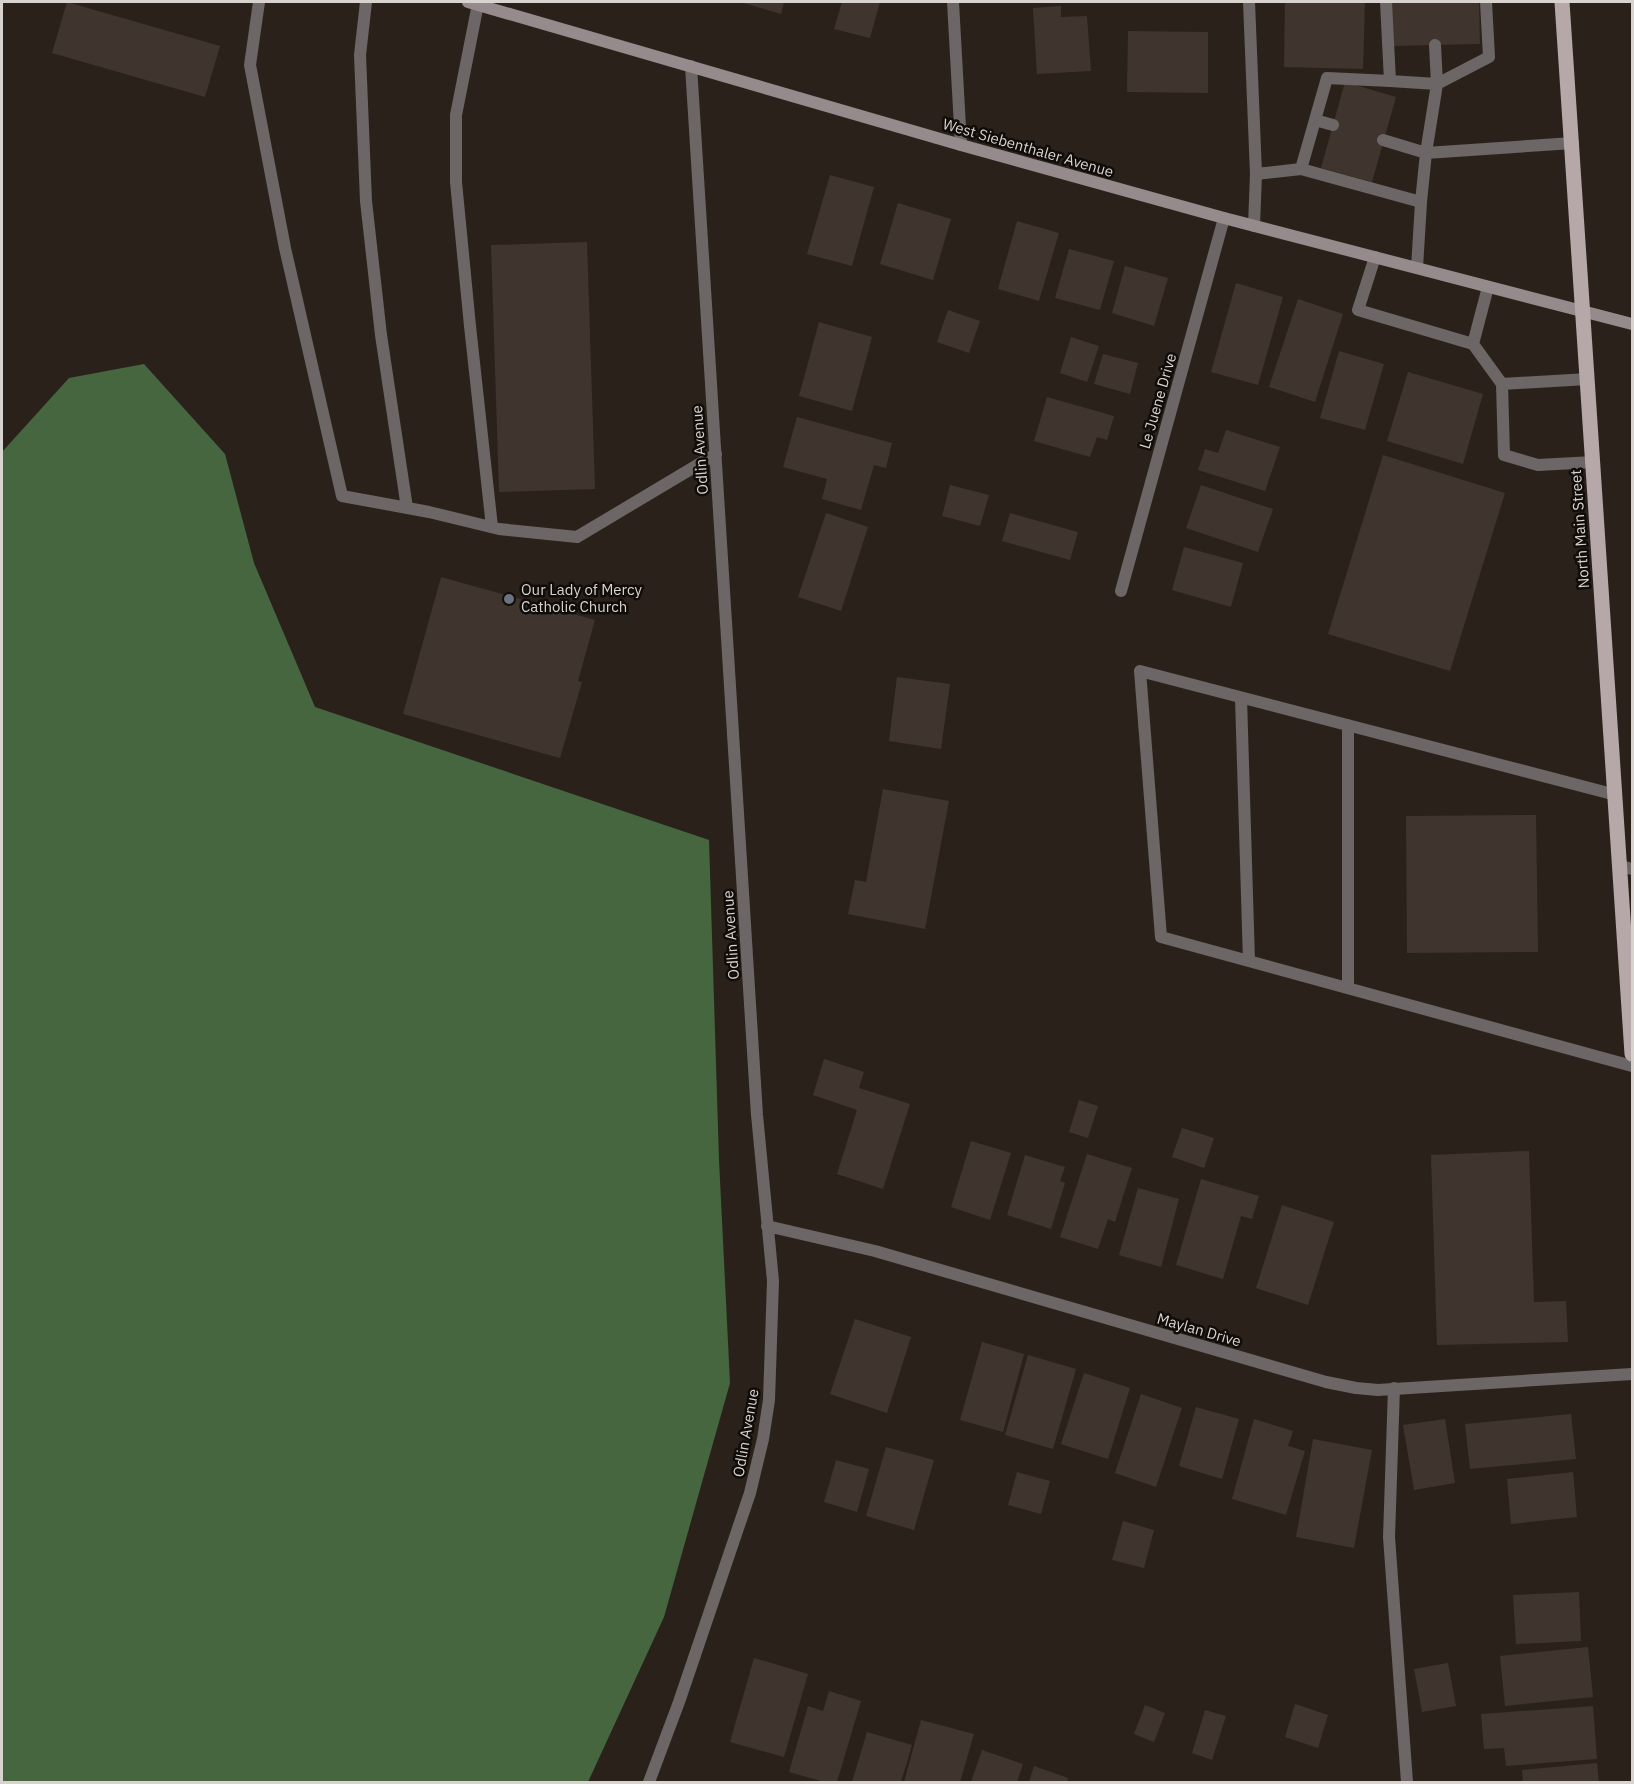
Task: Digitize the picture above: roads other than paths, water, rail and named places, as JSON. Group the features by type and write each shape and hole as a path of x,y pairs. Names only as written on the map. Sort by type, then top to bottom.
{"main road":[{"name":"North Main Street","path":"1562,2 1616,795 1627,868 1632,1054"},
{"name":"West Siebenthaler Avenue","path":"473,3 961,145 1224,218 1632,324"}],"street":[{"path":"259,2 250,65 285,248 342,496 492,527 577,537 716,454"},
{"path":"366,2 360,55 366,201 381,335 407,508"},
{"path":"953,2 961,145"},
{"path":"1249,2 1256,174 1254,226"},
{"path":"1386,2 1390,81"},
{"path":"1301,169 1328,78 1437,84 1490,57 1486,2"},
{"path":"473,3 456,115 456,182 492,527"},
{"path":"1417,268 1426,153 1437,84 1435,45"},
{"name":"Odlin Avenue","path":"649,1782 679,1702 750,1493 769,1400 773,1281 757,1115 691,66"},
{"path":"1315,120 1333,125"},
{"path":"1383,140 1426,153 1573,143"},
{"path":"1256,174 1301,169 1421,202"},
{"name":"Le Juene Drive","path":"1120,591 1224,218"},
{"path":"1375,258 1358,310 1473,344 1502,384 1504,455 1538,465 1594,462"},
{"path":"1473,344 1488,286"},
{"path":"1502,384 1588,379"},
{"path":"1616,795 1140,671 1161,937 1632,1066"},
{"path":"1240,698 1249,961"},
{"path":"1348,725 1348,988"},
{"name":"Maylan Drive","path":"767,1226 875,1251 1326,1382 1356,1388 1394,1388 1632,1374"},
{"path":"1394,1388 1389,1538 1407,1782"}],"place":[{"name":"Our Lady of Mercy Catholic Church","path":"509,599"}]}
